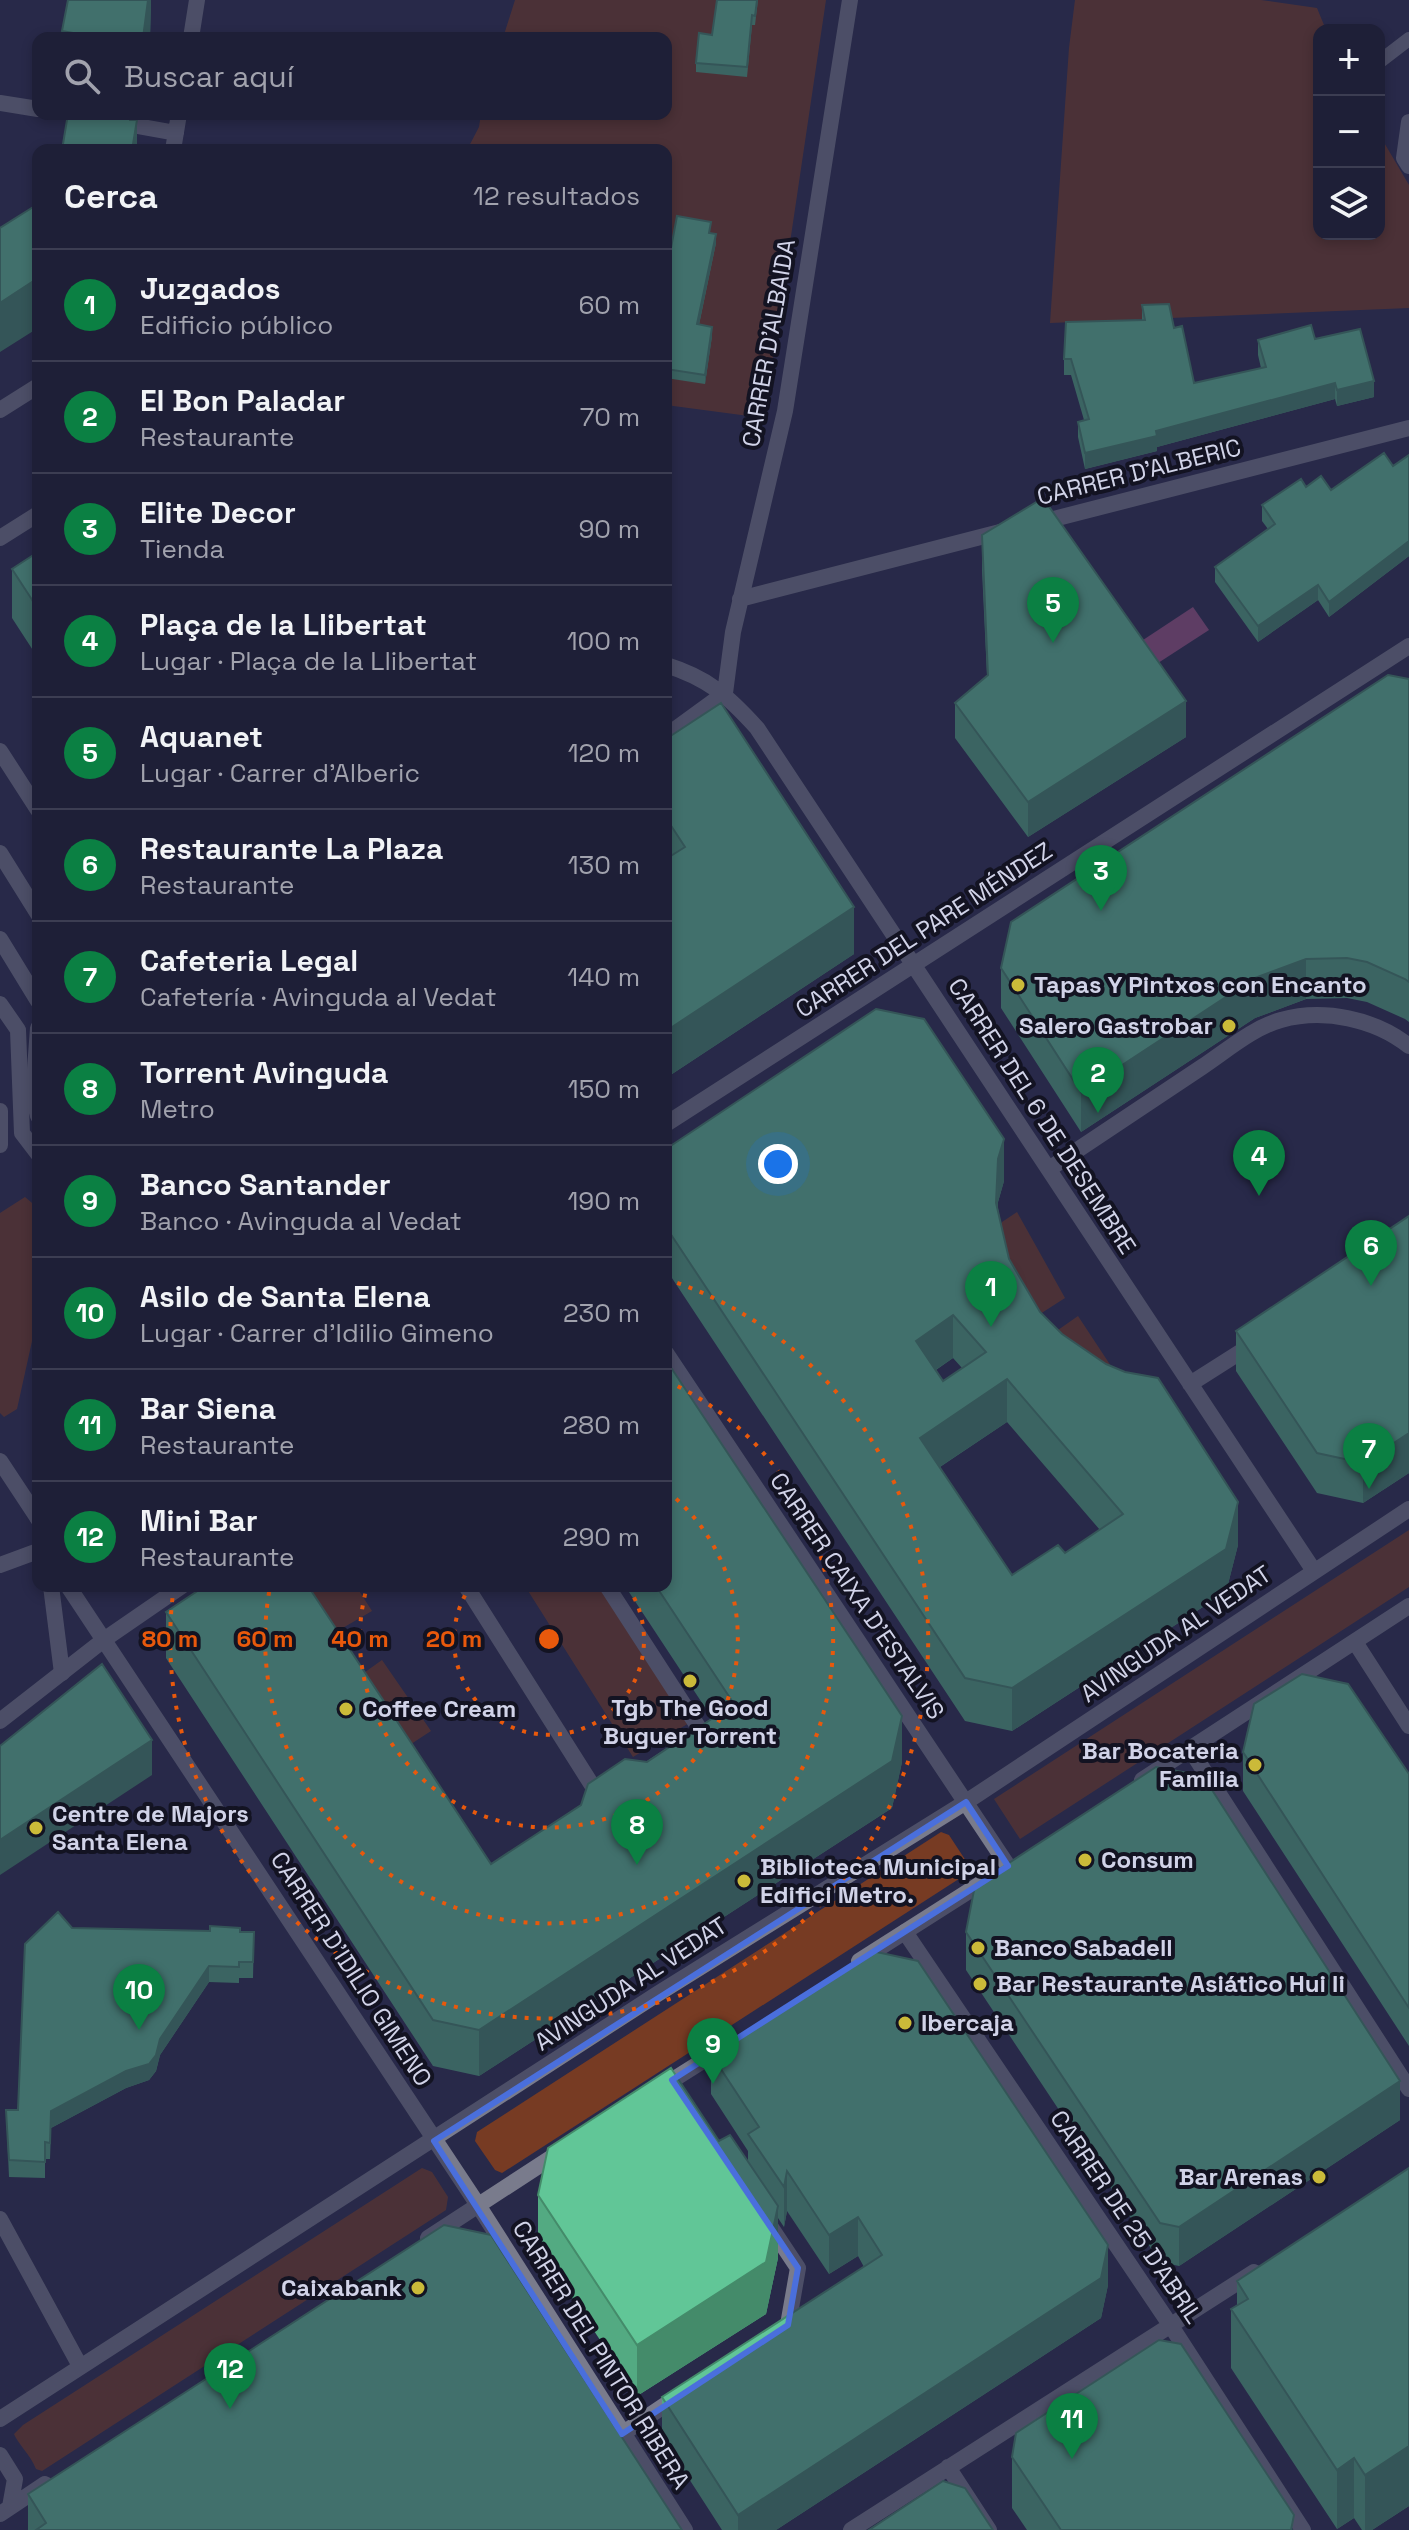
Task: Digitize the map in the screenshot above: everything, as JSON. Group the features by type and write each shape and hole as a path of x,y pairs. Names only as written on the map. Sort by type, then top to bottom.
{"street":[{"path":"192,32 197,0"},
{"name":"CARRER D'ALBAIDA","path":"725,693 740,599 785,411 850,0"},
{"path":"0,103 32,108"},
{"path":"100,120 174,142 178,120"},
{"path":"1407,162 1409,122"},
{"path":"0,410 32,390"},
{"name":"CARRER D'ALBERIC","path":"740,599 1409,428"},
{"path":"0,538 32,518"},
{"name":"CARRER DEL PARE MÉNDEZ","path":"672,1120 1409,646"},
{"name":"CARRER DEL 6 DE DESEMBRE","path":"672,667 689,672 725,693 757,728 1314,1571"},
{"path":"672,732 725,693"},
{"path":"0,751 32,801"},
{"path":"0,853 32,904"},
{"path":"0,939 32,991"},
{"path":"0,1004 18,1030 22,1133 32,1146"},
{"path":"1049,1169 1237,1043 1280,1020 1320,1015 1357,1019 1397,1037 1409,1046"},
{"path":"0,1111 0,1145"},
{"path":"1190,1384 1272,1332"},
{"name":"CARRER CAIXA D'ESTALVIS","path":"672,1362 966,1802 1015,1862 905,1932"},
{"path":"0,1461 32,1507"},
{"name":"AVINGUDA AL VEDAT","path":"0,2419 659,1993 966,1802 1409,1509"},
{"path":"0,1565 32,1553"},
{"path":"52,1592 62,1673"},
{"name":"CARRER D'IDILIO GIMENO","path":"72,1592 478,2205"},
{"path":"0,1721 105,1639 173,1592"},
{"path":"470,1592 605,1806"},
{"path":"611,1592 706,1739 685,1753"},
{"path":"1125,1790 1409,1606"},
{"path":"1355,1642 1409,1726"},
{"path":"1190,1749 1409,2089"},
{"path":"840,1973 905,1932"},
{"name":"CARRER DE 25 D'ABRIL","path":"905,1932 1171,2326 1303,2530"},
{"path":"646,2097 676,2086 736,2039"},
{"path":"411,2248 581,2139"},
{"name":"CARRER DEL PINTOR RIBERA","path":"478,2205 685,2530"},
{"path":"756,2205 798,2268 788,2325 763,2342"},
{"path":"0,2219 80,2366"},
{"path":"851,2530 1263,2266"},
{"path":"622,2434 698,2383"},
{"path":"0,2455 15,2479 5,2511"},
{"path":"948,2467 989,2530"},
{"path":"5,2511 64,2472"}],"lane":[{"path":"1385,57 1409,39"}],"highlighted area":[{"path":"966,1802 1008,1866 672,2080 798,2268 788,2325 622,2434 434,2141"}],"shaded area":[{"path":"515,0 826,0 764,418 672,406 672,144 470,144 480,120 672,120 672,32 505,32"},
{"path":"1075,0 1261,0 1317,8 1324,24 1313,24 1313,240 1385,240 1385,144 1409,185 1409,308 1050,323"},
{"path":"1193,607 1209,630 1155,665 1140,642"},
{"path":"25,1197 32,1203 32,1341 17,1409 4,1417 0,1413 0,1213"},
{"path":"1017,1212 1065,1298 1026,1323 1001,1229 1002,1222"},
{"path":"1078,1316 1132,1398 1038,1344"},
{"path":"1409,1530 1409,1587 1020,1839 994,1799"},
{"path":"308,1592 360,1592 372,1611 334,1633"},
{"path":"529,1592 611,1592 694,1720 633,1757"},
{"path":"382,1660 431,1731 408,1746 361,1675"},
{"path":"941,1832 949,1835 968,1864 965,1875 502,2173 495,2170 475,2141 477,2132"},
{"path":"422,2168 432,2172 448,2197 446,2210 42,2471 36,2469 14,2434 23,2425"}],"building":[{"path":"68,0 148,0 144,32 62,31"},
{"path":"717,0 757,0 755,16 752,15 747,67 696,63 699,33 712,35"},
{"path":"67,120 137,120 133,144 63,144"},
{"path":"32,208 32,282 0,303 0,228"},
{"path":"677,216 711,222 709,233 716,234 697,324 712,327 705,375 672,370 672,243"},
{"path":"1169,304 1174,328 1182,326 1194,383 1266,367 1258,340 1311,325 1315,339 1360,329 1374,381 1337,390 1335,383 1156,431 1157,436 1085,453 1078,422 1089,419 1071,359 1064,359 1066,322 1145,320 1142,305"},
{"path":"1384,453 1393,466 1409,455 1409,541 1329,602 1318,585 1258,626 1215,567 1275,524 1262,505 1301,479 1306,487 1321,476 1331,490"},
{"path":"1043,498 1186,701 1028,802 955,703 988,675 982,535"},
{"path":"32,556 32,600 12,569"},
{"path":"1388,675 1409,679 1409,982 1367,962 1347,958 1306,959 1255,978 1081,1092 1001,968 1011,922"},
{"path":"721,703 854,907 672,1027 672,855 685,847 672,827 672,735"},
{"path":"876,1009 924,1019 1004,1139 998,1159 996,1203 1009,1259 1040,1312 1062,1334 1106,1364 1125,1372 1158,1378 1238,1502 1226,1549 1012,1688 965,1678 672,1236 672,1145","holes":["953,1315 986,1352 943,1381 916,1341","1007,1379 1123,1514 1065,1553 1058,1545 1012,1575 920,1438"]},
{"path":"1409,1216 1409,1433 1363,1463 1317,1453 1236,1331"},
{"path":"672,1369 902,1716 892,1761 479,2030 433,2020 166,1612 196,1592 312,1592 491,1864 581,1805 588,1784 625,1759 647,1762 734,1704 660,1592 672,1592"},
{"name":"Centre de Majors Santa Elena","path":"102,1664 152,1740 0,1840 0,1746"},
{"path":"1302,1674 1348,1684 1409,1774 1409,2008 1243,1752 1254,1704"},
{"path":"1156,1767 1203,1776 1400,2081 1179,2227 1160,2223 966,1932 975,1885"},
{"path":"58,1912 72,1928 210,1931 210,1926 240,1928 240,1932 254,1932 253,1962 239,1962 239,1967 209,1966 160,2039 156,2055 149,2064 126,2071 51,2111 50,2143 45,2142 45,2162 9,2160 6,2110 18,2110 25,1944"},
{"path":"872,1951 918,1961 1108,2245 1101,2278 738,2515 662,2397 882,2255 858,2217 829,2235 787,2171 784,2187 748,2134 759,2127 711,2054"},
{"path":"671,2068 719,2141 730,2135 778,2206 766,2262 637,2345 538,2195 548,2148"},
{"path":"1409,2168 1409,2446 1365,2475 1354,2458 1337,2470 1231,2309 1248,2299 1237,2281"},
{"path":"444,2225 491,2235 682,2530 36,2530 46,2523 28,2494"},
{"path":"1159,2340 1181,2344 1294,2515 1291,2530 1061,2530 1012,2457 1016,2433"},
{"path":"943,2481 965,2488 993,2530 869,2530"}],"place":[{"name":"Aquanet","path":"1053,643"},
{"name":"Elite Decor","path":"1101,911"},
{"name":"Tapas Y Pintxos con Encanto","path":"1018,985"},
{"name":"Salero Gastrobar","path":"1229,1026"},
{"name":"El Bon Paladar","path":"1098,1113"},
{"name":"Plaça de la Llibertat","path":"1259,1196"},
{"name":"Restaurante La Plaza","path":"1371,1286"},
{"name":"Juzgados","path":"991,1327"},
{"name":"Cafeteria Legal","path":"1369,1489"},
{"name":"Tgb The Good Buguer Torrent","path":"690,1681"},
{"name":"Coffee Cream","path":"346,1709"},
{"name":"Bar Bocateria Familia","path":"1255,1765"},
{"name":"Centre de Majors Santa Elena","path":"36,1828"},
{"name":"Consum","path":"1085,1860"},
{"name":"Torrent Avinguda","path":"637,1865"},
{"name":"Biblioteca Municipal Edifici Metro.","path":"744,1881"},
{"name":"Banco Sabadell","path":"978,1948"},
{"name":"Bar Restaurante Asiático Hui Ii","path":"980,1984"},
{"name":"Ibercaja","path":"905,2023"},
{"name":"Asilo de Santa Elena","path":"139,2030"},
{"name":"Banco Santander","path":"713,2084"},
{"name":"Bar Arenas","path":"1319,2177"},
{"name":"Caixabank","path":"418,2288"},
{"name":"Mini Bar","path":"230,2409"},
{"name":"Bar Siena","path":"1072,2459"}]}
